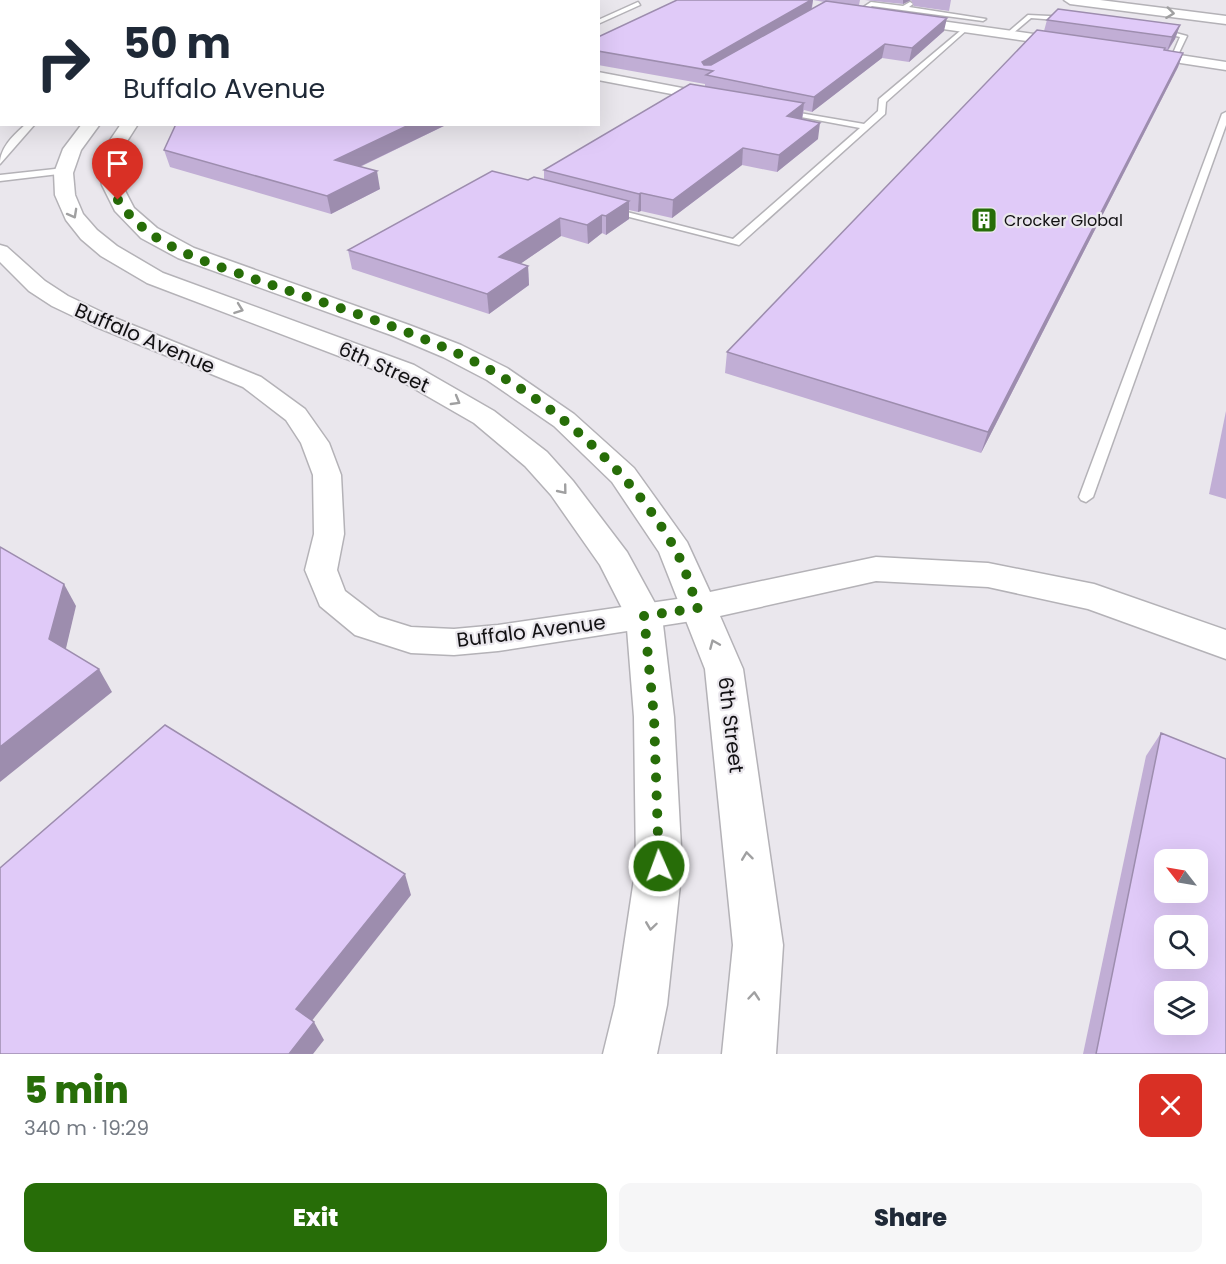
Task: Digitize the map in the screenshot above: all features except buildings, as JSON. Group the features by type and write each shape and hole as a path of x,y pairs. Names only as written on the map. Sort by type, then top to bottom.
{"main road":[{"path":"1070,0 1226,20"},
{"path":"1174,0 1205,4"},
{"path":"64,171 76,144 90,126"},
{"name":"6th Street","path":"129,126 115,146 109,172 118,200 139,225 149,233 186,253 411,334 452,351 497,374 564,420 623,475 675,550 724,669 758,945 749,1054"},
{"name":"6th Street","path":"64,171 65,194 79,225 98,244 137,270 404,371 484,417 524,448 562,488 615,560 644,616 654,717 659,866 641,1005 630,1054"},
{"name":"Buffalo Avenue","path":"698,608 876,569 988,575 1094,597 1226,645"}],"street":[{"path":"856,9 968,29 1080,45"},
{"path":"1127,52 1226,66"},
{"path":"600,75 731,101"},
{"name":"Buffalo Avenue","path":"0,251 37,286 60,301 102,321 252,382 296,415 315,443 327,475 329,534 321,570 331,598 367,626 411,640 454,642 498,639 698,608"}],"lane":[{"path":"904,8 916,0"},
{"path":"600,21 638,4 628,2"},
{"path":"856,9 871,4"},
{"path":"602,208 735,243 882,112 882,101 985,17 871,4 856,9"},
{"path":"1009,34 1030,16 1080,20"},
{"path":"1150,29 1174,32 1184,36 1174,58"},
{"path":"674,99 692,93"},
{"path":"773,109 866,127"},
{"path":"1086,497 1226,114"},
{"path":"0,161 14,141 30,126"},
{"path":"0,146 14,141"},
{"path":"0,178 64,171"}],"place":[{"name":"Crocker Global","path":"984,220"}],"route":[{"path":"118,200 125,211 149,233 186,253 400,330 452,351 497,374 564,420 623,475 675,550 698,608 644,616 654,717 659,866"}]}
